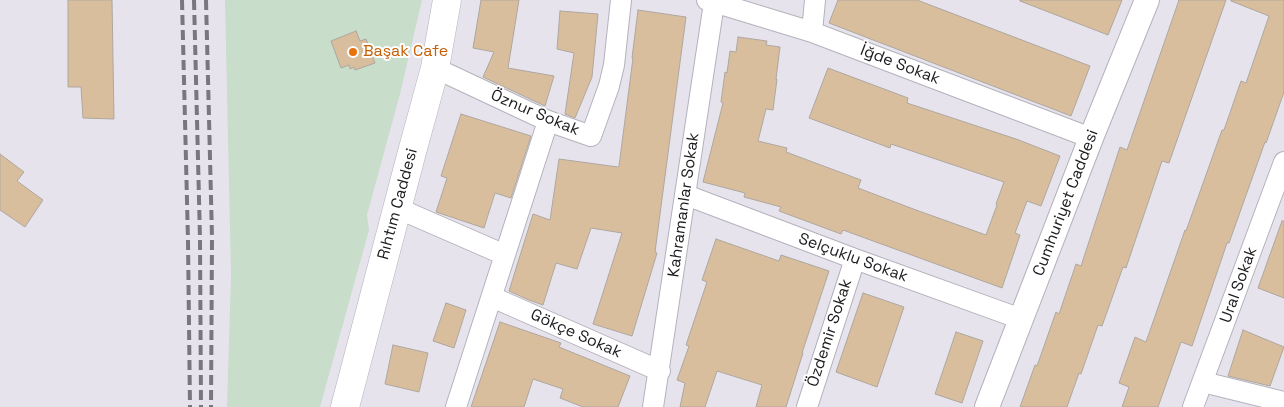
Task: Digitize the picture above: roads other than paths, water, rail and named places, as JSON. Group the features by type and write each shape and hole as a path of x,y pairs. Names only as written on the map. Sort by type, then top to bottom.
{"main road":[{"name":"Rıhtım Caddesi","path":"332,407 421,63 431,0"},
{"name":"Rıhtım Caddesi","path":"345,407 435,68 447,0"}],"street":[{"name":"Öznur Sokak","path":"435,68 548,121 591,136 609,86 614,65 621,0"},
{"path":"812,32 815,0"},
{"name":"Cumhuriyet Caddesi","path":"988,407 1147,0"},
{"name":"İğde Sokak","path":"711,2 812,32 1092,138"},
{"name":"Kahramanlar Sokak","path":"654,407 686,195 711,2"},
{"path":"456,407 548,121"},
{"name":"Ural Sokak","path":"1193,407 1284,162"},
{"name":"Selçuklu Sokak","path":"686,195 1021,319"},
{"path":"397,208 505,256"},
{"name":"Özdemir Sokak","path":"807,407 855,259"},
{"name":"Gökçe Sokak","path":"492,297 660,371"},
{"path":"1203,382 1284,402"}],"railway":[{"path":"182,0 190,407"},
{"path":"194,0 200,239 201,407"},
{"path":"206,0 212,237 211,407"}],"place":[{"name":"Başak Cafe","path":"353,52"}]}
